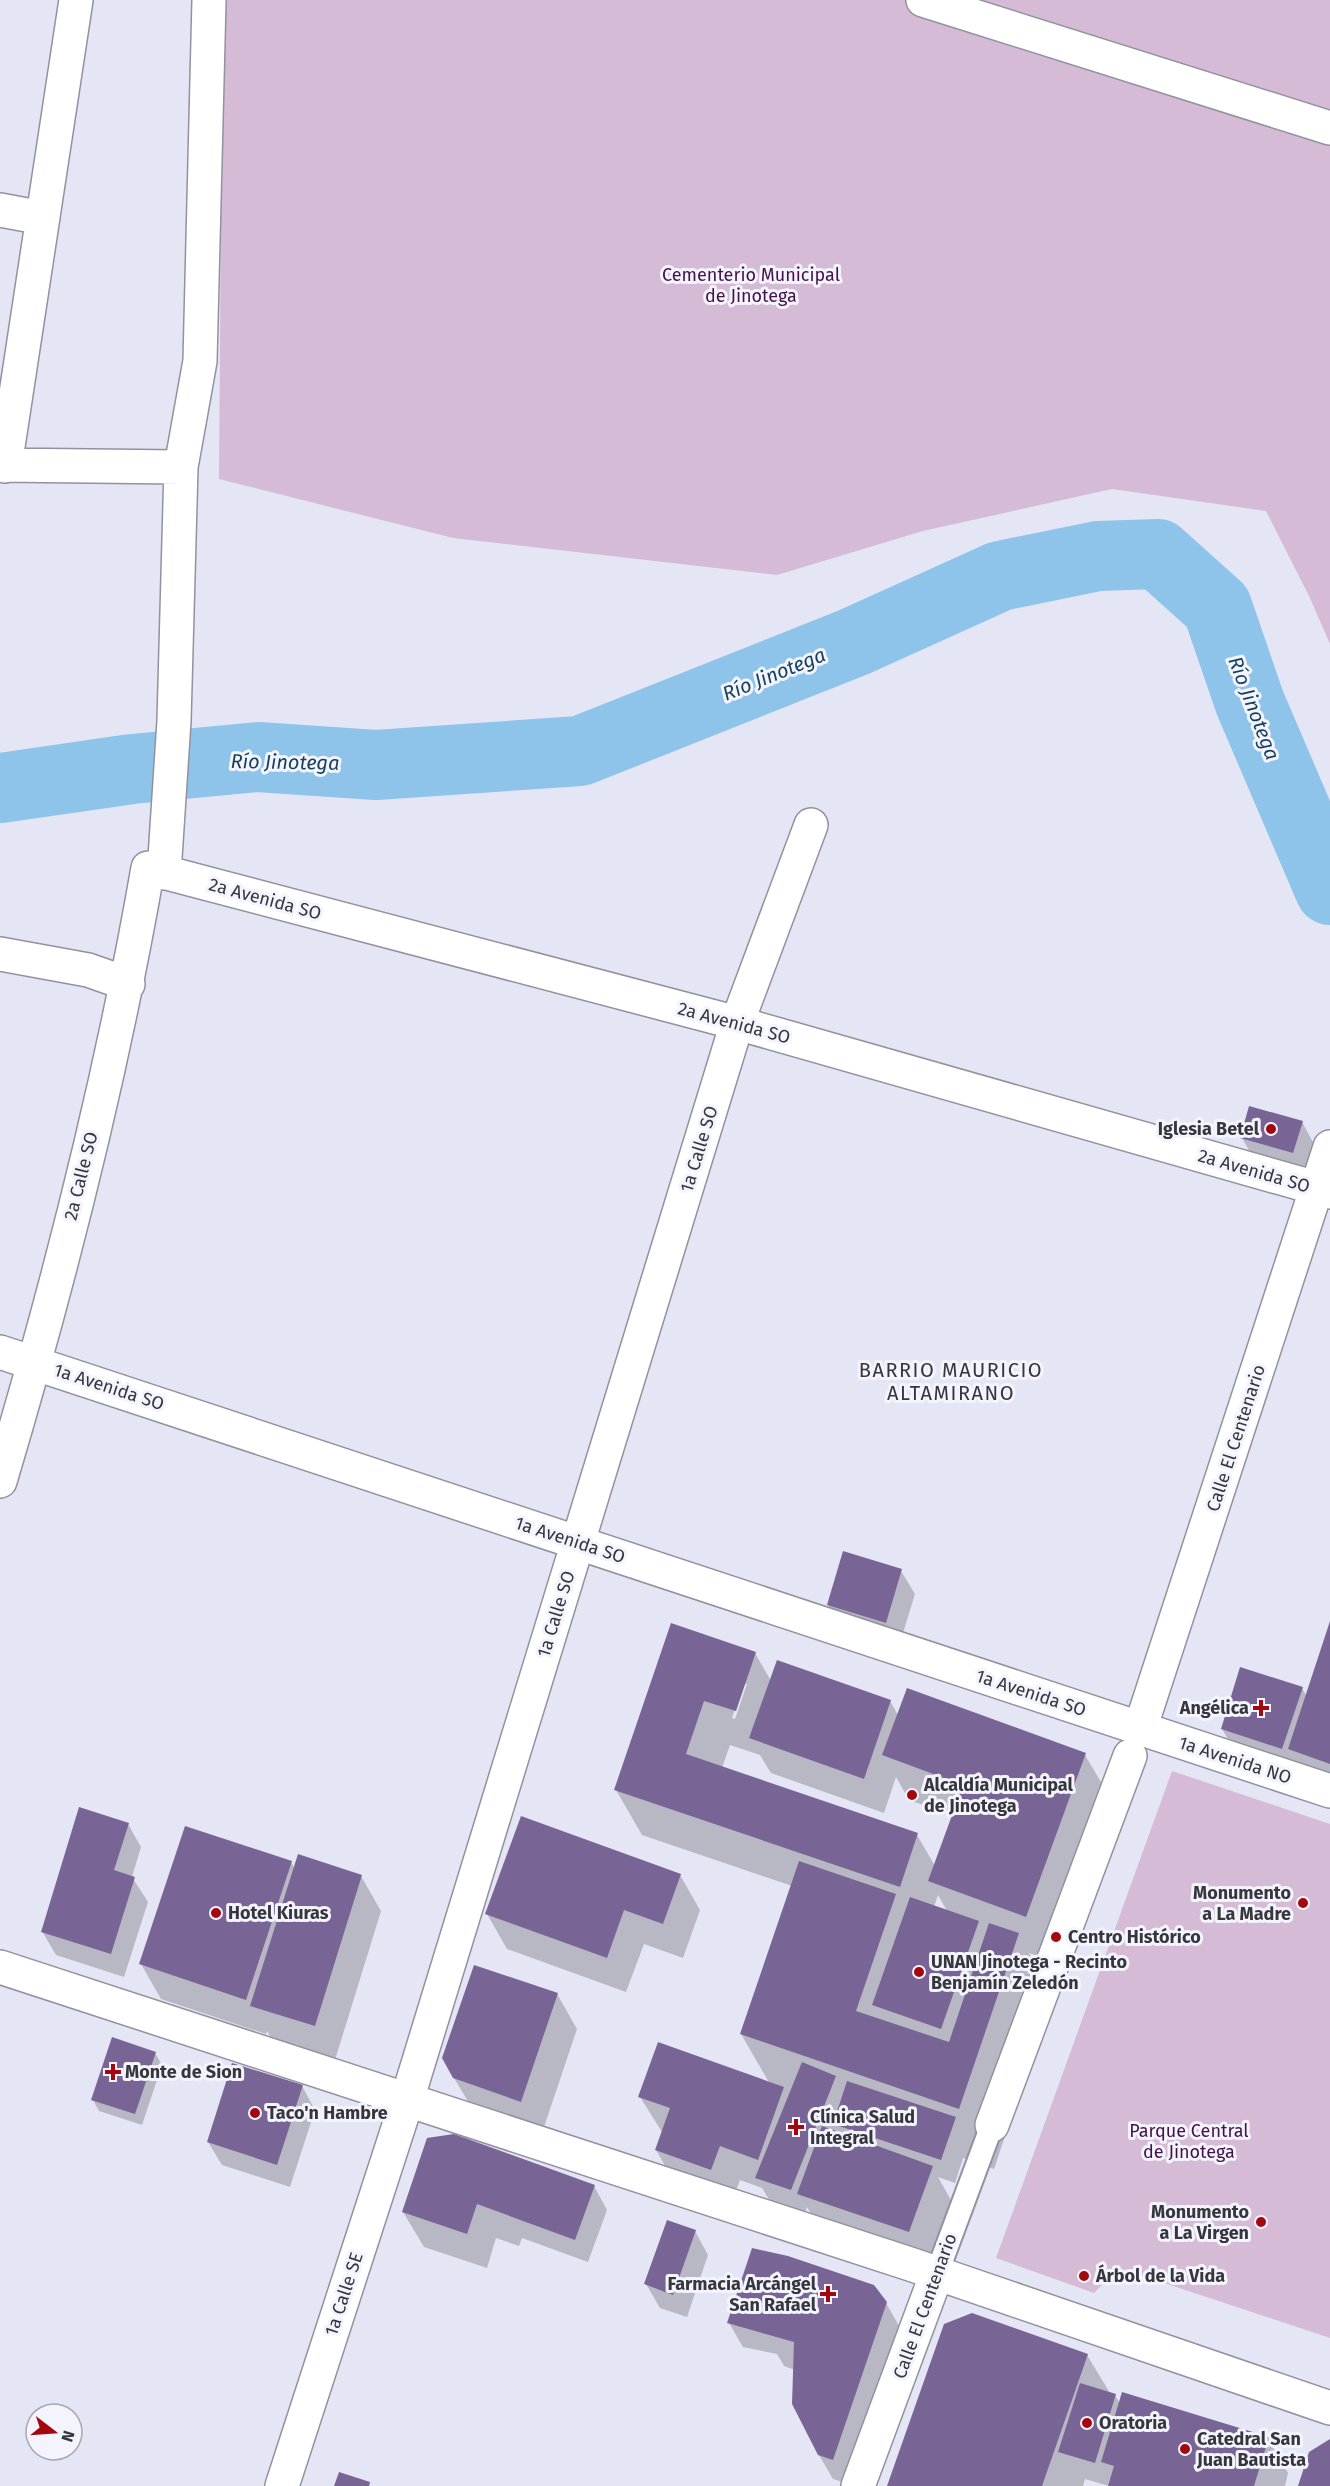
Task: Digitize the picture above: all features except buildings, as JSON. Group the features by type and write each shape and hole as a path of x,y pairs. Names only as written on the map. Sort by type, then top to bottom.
{"street":[{"path":"76,0 2,465 181,467"},
{"path":"923,0 1330,128"},
{"name":"2a Calle SO","path":"0,1481 36,1363 156,871 168,832 174,721 181,467 200,361 204,1"},
{"path":"0,210 43,218"},
{"name":"1a Calle SO","path":"406,2101 737,1023 811,825"},
{"name":"2a Avenida SO","path":"156,871 737,1023 1324,1191"},
{"path":"0,954 88,970 128,984"},
{"name":"Calle El Centenario","path":"992,2125 1135,1743 1324,1191 1330,1147"},
{"name":"1a Avenida SO","path":"0,1352 578,1542 1135,1743"},
{"name":"1a Avenida NO","path":"1135,1743 1330,1791"},
{"path":"0,1967 937,2273 1330,2408"},
{"name":"1a Calle SE","path":"282,2486 406,2101"},
{"name":"Calle El Centenario","path":"858,2486 937,2273"}],"lane":[{"name":"Calle El Centenario","path":"937,2273 992,2125"}],"green space":[{"name":"Cementerio Municipal de Jinotega","path":"226,0 1330,0 1330,644 1309,596 1266,511 1112,489 923,531 777,575 453,538 219,479 222,66"},
{"name":"Parque Central de Jinotega","path":"1172,1771 1330,1824 1330,2338 1119,2268 1094,2293 996,2258"}],"waterway":[{"name":"Río Jinotega","path":"0,788 132,769 258,757 376,765 580,751 854,642 1000,576 1098,556 1158,554 1217,607 1250,703 1330,890"}],"place":[{"name":"Iglesia Betel","path":"1271,1129"},
{"name":"Angélica","path":"1261,1708"},
{"name":"Alcaldía Municipal de Jinotega","path":"912,1795"},
{"name":"Monumento a La Madre","path":"1303,1903"},
{"name":"Hotel Kiuras","path":"216,1913"},
{"name":"Centro Histórico","path":"1056,1937"},
{"name":"UNAN Jinotega - Recinto Benjamín Zeledón","path":"919,1972"},
{"name":"Monte de Sion","path":"113,2072"},
{"name":"Taco'n Hambre","path":"255,2113"},
{"name":"Clínica Salud Integral","path":"796,2127"},
{"name":"Monumento a La Virgen","path":"1261,2222"},
{"name":"Árbol de la Vida","path":"1084,2276"},
{"name":"Farmacia Arcángel San Rafael","path":"828,2294"},
{"name":"Oratoria","path":"1087,2423"},
{"name":"Catedral San Juan Bautista","path":"1185,2449"}],"district":[{"name":"BARRIO MAURICIO ALTAMIRANO","path":"951,1382"}]}
